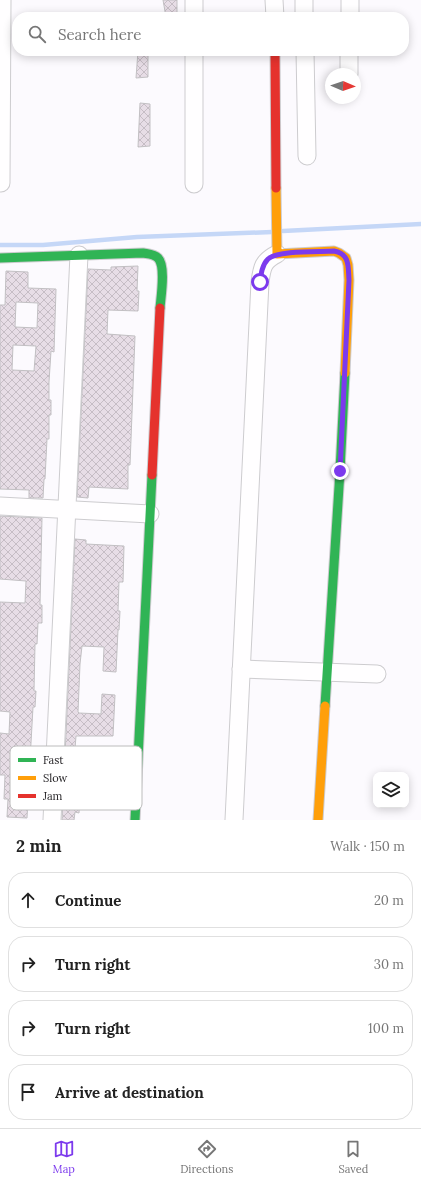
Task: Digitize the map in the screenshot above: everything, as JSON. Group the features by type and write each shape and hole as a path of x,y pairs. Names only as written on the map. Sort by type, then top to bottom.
{"street":[{"path":"1,183 2,0"},
{"path":"194,0 194,12"},
{"path":"274,0 275,12"},
{"path":"304,0 304,12"},
{"path":"350,0 350,12"},
{"path":"194,56 194,184"},
{"path":"234,820 260,282 264,264 277,248 275,56"},
{"path":"305,56 307,156"},
{"path":"349,56 349,68"},
{"path":"277,248 340,252 344,254 348,261 349,280 341,456 318,820"},
{"path":"0,258 152,254 160,261 161,281 139,746"},
{"path":"56,746 79,255"},
{"path":"0,506 150,514"},
{"path":"241,669 377,674"},
{"path":"52,810 52,820"},
{"path":"135,810 135,820"}],"building":[{"path":"163,0 177,0 177,12 165,12"},
{"path":"138,56 148,56 148,77 136,78"},
{"path":"140,103 150,104 150,146 138,147"},
{"path":"138,266 138,311 108,310 107,334 135,336 128,489 89,487 88,498 77,497 88,269 111,270 111,267"},
{"path":"6,271 28,272 28,288 56,289 54,352 51,351 49,382 51,415 49,415 49,439 47,439 43,498 29,498 29,490 0,489 0,305 5,305","holes":["16,302 38,303 37,328 15,327","13,345 36,346 34,371 12,370"]},
{"path":"0,516 42,518 40,605 42,605 42,623 38,623 37,644 35,644 34,691 36,691 35,707 33,707 31,746 10,746 10,810 27,810 27,818 7,817 8,799 4,799 5,775 0,775 0,733 9,734 10,712 0,711 0,602 25,603 26,581 0,579"},
{"path":"75,539 86,540 86,544 124,546 123,582 119,582 118,611 120,611 116,672 103,671 104,647 82,646 80,664 78,712 101,714 102,694 115,695 113,736 76,736 75,746 65,746"},
{"path":"62,810 79,810 79,813 75,812 74,820 62,820"}],"waterway":[{"path":"283,231 421,224"},
{"path":"0,245 43,245 137,237 272,232"}],"traffic: fast":[{"path":"0,258 143,253 153,255 158,258 162,268 160,308"},
{"path":"325,706 345,373"},
{"path":"139,746 152,475"},
{"path":"135,810 135,820"}],"traffic: slow":[{"path":"276,188 277,254 334,251 346,258 349,280 345,373"},
{"path":"318,820 325,706"}],"traffic: jam":[{"path":"275,56 276,188"},
{"path":"152,475 160,308"}],"route":[{"path":"260,282 264,264 268,259 277,254 334,251 344,254 348,261 349,280 340,471"}]}
